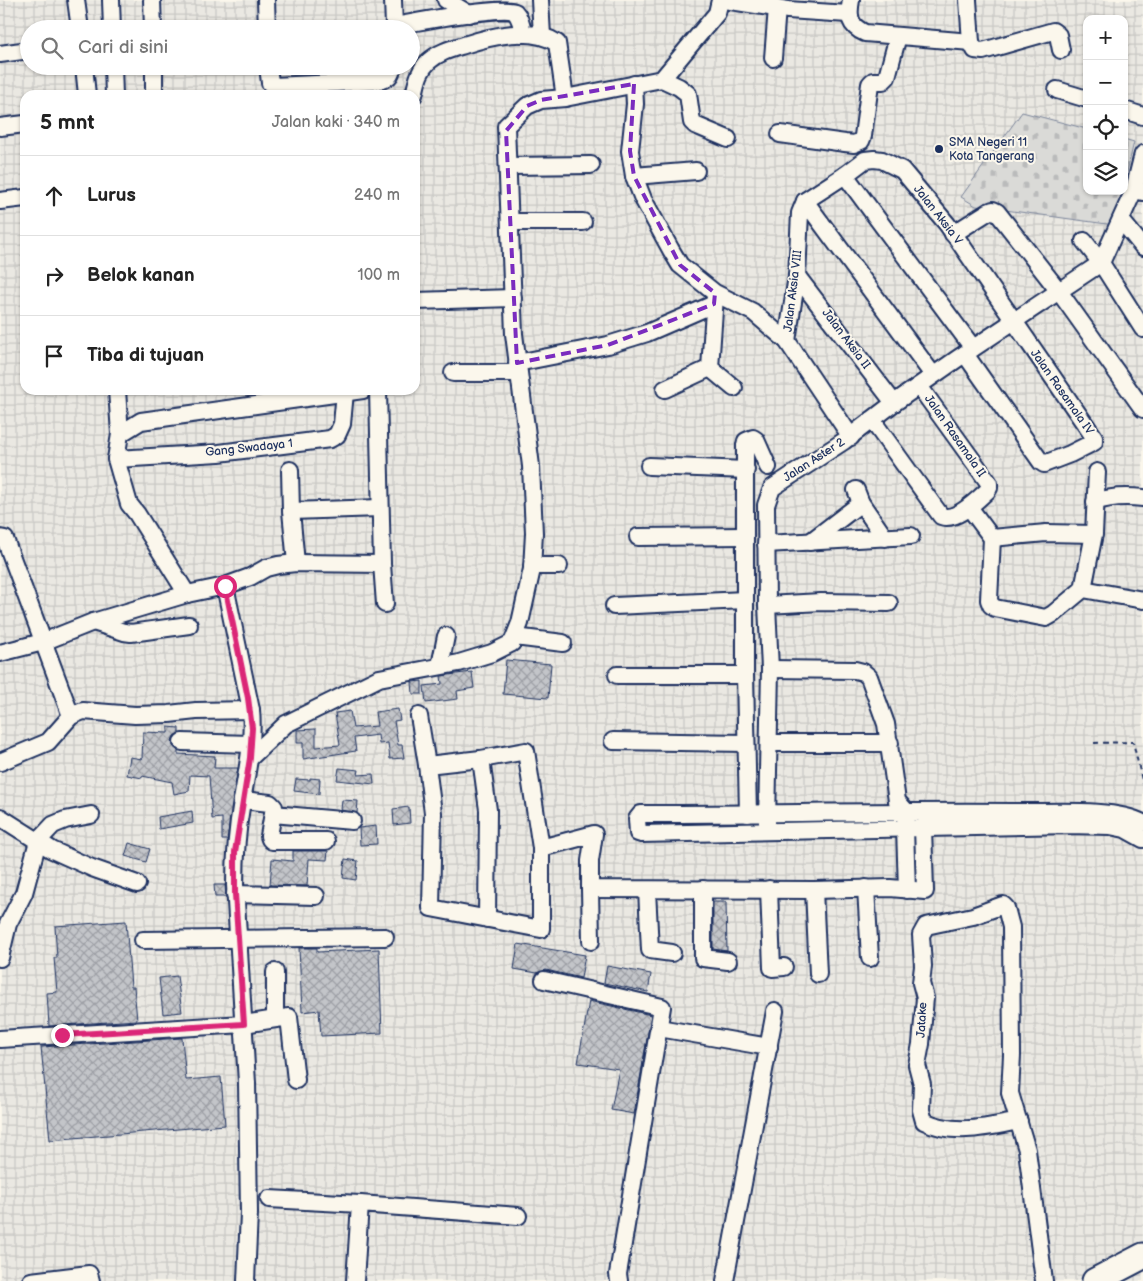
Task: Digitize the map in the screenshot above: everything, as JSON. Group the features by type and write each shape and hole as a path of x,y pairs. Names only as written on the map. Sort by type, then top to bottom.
{"highway":[{"path":"1095,1281 1132,1267"}],"street":[{"path":"76,0 79,20"},
{"path":"111,0 112,20"},
{"path":"152,0 153,20"},
{"path":"266,0 267,20"},
{"path":"393,0 394,20"},
{"path":"446,0 469,14"},
{"path":"540,0 542,36"},
{"path":"182,742 251,751 286,724 378,678 440,666 492,653 508,647 512,643 520,623 532,566 534,541 533,487 514,334 506,131 509,122 532,103 662,78 717,13 720,0"},
{"path":"724,0 785,6 849,7 855,28 861,32 971,42"},
{"path":"968,0 971,42 975,50 983,51 1052,31 1058,35 1061,50"},
{"path":"773,58 785,6"},
{"path":"420,23 469,14 508,10 515,12 523,34"},
{"path":"420,72 439,53 484,38 523,34 542,36 557,43 565,98"},
{"path":"780,134 854,144 861,141 870,84 873,81 883,81 887,77 898,36"},
{"path":"0,54 20,51"},
{"path":"85,75 86,90"},
{"path":"113,75 114,90"},
{"path":"154,75 154,90"},
{"path":"269,75 270,83 273,86 380,81 388,78 390,75"},
{"path":"415,90 418,75"},
{"path":"662,78 688,94 692,122 696,126 728,140"},
{"path":"634,84 635,97 630,151 634,176 644,199 680,265 714,299 753,312 787,341 851,436"},
{"path":"1057,90 1083,98"},
{"path":"1128,111 1143,116"},
{"path":"0,127 20,125"},
{"path":"1101,263 1121,220 1139,191 1143,154"},
{"name":"Jalan Aksia V","path":"847,177 865,160 874,158 902,170 947,224 1013,321"},
{"path":"508,166 591,165"},
{"path":"634,176 696,171"},
{"path":"933,375 805,201 847,177 969,351"},
{"path":"0,201 20,199"},
{"name":"Jalan Aksia VIII","path":"787,341 797,276 800,213 805,201"},
{"path":"953,234 988,212 993,210 997,212 1058,290 1143,409"},
{"path":"1121,220 1143,247"},
{"path":"510,222 583,222"},
{"path":"1084,241 1101,263 1143,329"},
{"name":"Jalan Aster 2","path":"767,832 770,669 766,505 772,488 851,436 933,375 1101,263"},
{"name":"Jalan Aksia II","path":"797,276 894,403"},
{"path":"420,301 512,298"},
{"path":"710,368 714,299"},
{"path":"453,373 492,373 518,368 647,333 714,299"},
{"name":"Jalan Rasamala IV","path":"969,351 1041,462 1044,464 1094,442 1094,437 1013,321"},
{"path":"710,368 734,388"},
{"path":"666,389 710,368"},
{"name":"Jalan Rasamala II","path":"872,420 941,516 952,518 969,507 988,491 990,488 989,483 920,386"},
{"path":"117,395 120,434 116,459 129,504 187,594"},
{"path":"120,434 141,422 325,395"},
{"name":"Gang Swadaya 1","path":"116,459 220,453 330,438 337,435 342,424 345,395"},
{"path":"378,395 380,508 385,604"},
{"path":"748,814 745,675 746,441 753,438 756,440 768,467"},
{"path":"649,466 746,470"},
{"path":"290,470 291,510 296,563"},
{"path":"969,507 992,538 989,600 991,605 995,608 1046,618 1054,614 1083,589 1094,534 1097,472"},
{"path":"1095,502 1107,498 1128,496 1143,498"},
{"path":"810,542 858,497 885,538"},
{"path":"291,510 380,508"},
{"path":"992,538 1046,533 1094,534"},
{"path":"638,537 745,536"},
{"path":"766,544 911,536"},
{"path":"0,538 5,539 71,716"},
{"path":"0,653 43,642 93,622 187,594 225,586 250,577 266,568 296,563 382,564"},
{"path":"532,566 559,566"},
{"path":"225,586 252,728 251,751 235,852 235,894 244,1024 249,1213 246,1281"},
{"path":"1083,589 1143,600"},
{"path":"614,606 745,600"},
{"path":"767,604 821,602 889,604"},
{"path":"93,622 124,632 189,625"},
{"path":"440,666 446,636"},
{"path":"515,637 563,643"},
{"path":"770,669 863,672 869,677 886,724 890,742 897,808 897,828 907,890"},
{"path":"618,675 745,675"},
{"path":"0,762 48,742 71,716 83,711 135,715 169,714 196,710 250,710"},
{"path":"419,716 433,813 432,908 541,929 541,848 526,751 481,759 427,765"},
{"path":"613,741 746,743"},
{"path":"769,743 890,742"},
{"path":"481,759 488,810 487,919"},
{"path":"242,800 270,803 274,807 269,836 272,840 326,841"},
{"path":"1133,823 1110,826 923,827 767,832 638,833 637,819 641,814 748,814 897,808 1092,813 1133,823 1143,839"},
{"path":"273,814 352,821"},
{"path":"0,958 8,924 24,893 38,840 53,826 65,820 91,815"},
{"path":"0,817 52,850 92,868 137,884"},
{"path":"590,889 814,890 866,888 925,890 923,827"},
{"path":"541,848 594,834 590,861 591,941"},
{"path":"866,888 870,958"},
{"path":"703,889 703,958 728,961"},
{"path":"769,889 772,968 784,968"},
{"path":"647,890 650,950 672,953"},
{"path":"814,890 818,974"},
{"path":"235,894 316,896"},
{"name":"Jatake","path":"1004,905 1011,927 1012,1055 1010,1093 1019,1121 983,1128 962,1129 937,1127 924,1121 921,1110 922,1084 916,1065 921,1044 924,1006 920,983 923,966 921,935 926,926 973,916 1004,905"},
{"path":"143,940 385,937"},
{"path":"275,972 275,1019"},
{"path":"544,980 662,1007 618,1274 619,1281"},
{"path":"725,1281 775,1011"},
{"path":"0,1039 244,1024 289,1018 296,1080"},
{"path":"659,1028 768,1046"},
{"path":"1019,1121 1027,1150 1044,1281"},
{"path":"269,1200 360,1204 518,1216"},
{"path":"355,1281 360,1204"},
{"path":"31,1281 89,1274 91,1281"}],"path":[{"path":"1094,743 1133,742 1143,784"}],"highlighted area":[{"path":"634,84 630,151 634,176 680,265 715,293 714,304 608,345 517,363 506,131 527,106 541,100"}],"shaded area":[{"path":"0,0 1143,0 1143,1281 0,1281"}],"green space":[{"path":"1022,112 1083,128 1083,195 1121,195 1114,225 976,206 961,197"},
{"path":"1128,140 1134,142 1128,167"}],"building":[{"path":"506,660 551,664 548,698 503,694"},
{"path":"472,672 474,688 457,691 458,699 426,703 424,686 442,684 441,676"},
{"path":"422,681 422,694 413,694 412,682"},
{"path":"398,709 400,720 394,721 398,745 402,745 404,758 390,759 388,743 379,744 378,735 354,738 356,751 303,759 303,743 297,743 297,730 316,729 316,747 340,745 335,713 350,711 353,728 377,726 375,712"},
{"path":"168,727 179,728 179,733 174,736 172,741 178,754 215,756 214,768 238,768 227,840 222,840 222,818 212,819 209,776 190,775 189,791 174,794 172,782 127,775 130,757 142,759 143,732 168,733"},
{"path":"339,768 359,770 358,775 373,774 374,784 337,780"},
{"path":"310,778 320,779 319,794 294,791 296,779 310,780"},
{"path":"342,800 358,801 357,813 341,810"},
{"path":"409,807 410,823 394,825 393,809"},
{"path":"192,811 193,823 159,829 158,817"},
{"path":"376,826 377,844 360,845 359,828"},
{"path":"129,843 150,849 146,862 125,856"},
{"path":"293,851 328,851 327,860 309,859 307,886 270,885 272,859 293,861"},
{"path":"345,859 358,861 356,880 343,878"},
{"path":"214,885 225,885 226,897 215,897"},
{"path":"713,902 726,902 727,951 713,949"},
{"path":"126,921 131,987 134,987 137,1020 49,1026 47,993 57,992 54,958 57,958 55,926"},
{"path":"518,944 585,955 581,978 546,970 537,973 514,969"},
{"path":"299,948 317,948 317,952 379,949 382,1033 321,1036 319,1010 302,1012"},
{"path":"607,966 651,974 648,992 604,983"},
{"path":"177,976 182,1012 163,1014 159,978"},
{"path":"589,1001 651,1015 634,1114 611,1110 619,1069 578,1063"},
{"path":"182,1038 186,1080 221,1077 225,1125 50,1140 41,1047"}],"place":[{"name":"SMA Negeri 11 Kota Tangerang","path":"939,149"}],"route":[{"path":"62,1035 244,1024 235,894 235,852 250,758 252,728 248,698 225,586"}]}
